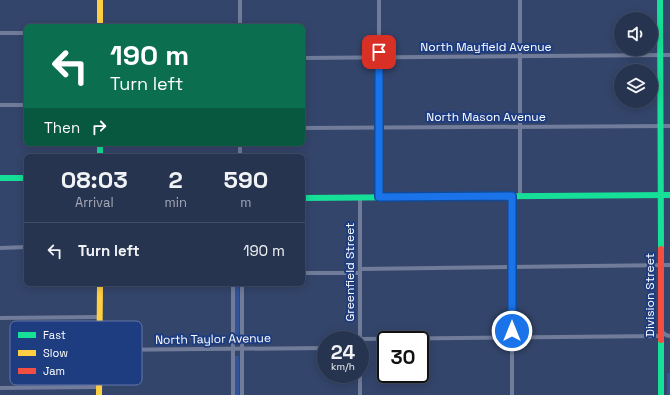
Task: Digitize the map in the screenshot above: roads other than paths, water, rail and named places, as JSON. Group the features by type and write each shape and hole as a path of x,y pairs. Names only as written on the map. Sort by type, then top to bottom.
{"street":[{"path":"100,0 100,24"},
{"path":"240,0 240,24"},
{"path":"379,0 379,197"},
{"path":"520,0 520,196"},
{"name":"Division Street","path":"660,0 661,395"},
{"path":"0,33 24,33"},
{"name":"North Mayfield Avenue","path":"305,58 670,55"},
{"path":"0,105 24,105"},
{"name":"North Mason Avenue","path":"305,128 670,126"},
{"path":"0,178 24,178"},
{"path":"305,198 670,195"},
{"path":"512,196 512,395"},
{"name":"Greenfield Street","path":"360,197 360,331"},
{"path":"0,248 24,248"},
{"path":"305,273 512,267 669,265"},
{"path":"100,286 100,321"},
{"path":"233,286 233,395"},
{"path":"242,286 242,395"},
{"path":"0,318 100,317"},
{"path":"369,339 661,334 669,336"},
{"name":"North Taylor Avenue","path":"142,350 317,348"},
{"name":"Greenfield Street","path":"360,383 360,395"},
{"path":"0,388 99,387 99,395"}]}
